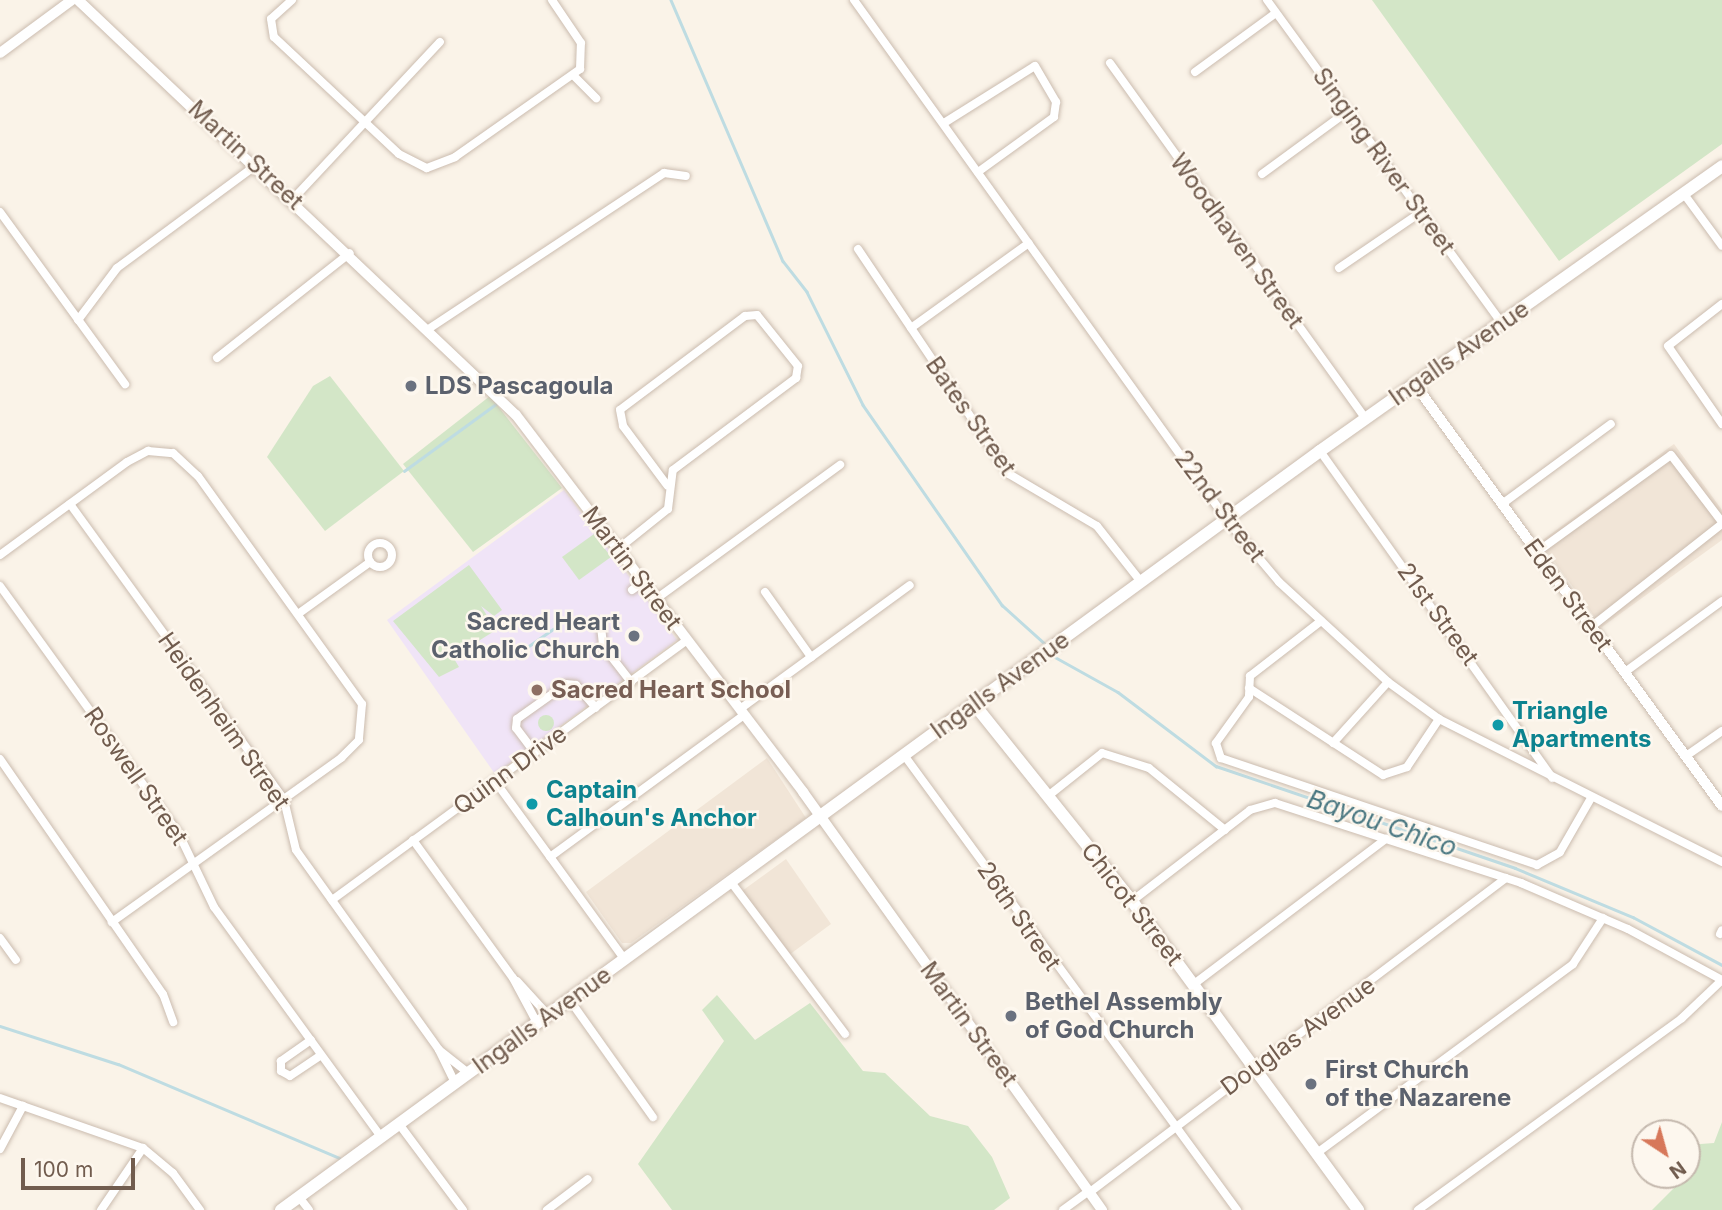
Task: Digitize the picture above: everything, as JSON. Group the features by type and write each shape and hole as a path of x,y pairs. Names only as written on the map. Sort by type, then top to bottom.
{"main road":[{"name":"Ingalls Avenue","path":"281,1210 1365,418 1722,166"},
{"name":"Chicot Street","path":"974,704 1132,901 1358,1210"}],"street":[{"path":"0,53 72,0"},
{"name":"Martin Street","path":"78,0 351,253 516,415 821,816 1102,1210"},
{"path":"292,0 271,19 272,33 412,163 434,168 573,75 583,47 552,0"},
{"name":"22nd Street","path":"854,0 1227,520 1321,621 1388,682 1438,719 1722,862"},
{"name":"Singing River Street","path":"1267,0 1502,323"},
{"path":"1195,72 1276,13"},
{"path":"293,199 440,42"},
{"name":"Woodhaven Street","path":"1110,63 1365,418"},
{"path":"944,123 1035,66 1056,102 1054,117 978,172"},
{"path":"573,75 596,98"},
{"path":"1262,174 1348,111"},
{"path":"78,320 117,268 256,165"},
{"path":"430,328 664,173 686,176"},
{"path":"1684,194 1722,246"},
{"path":"0,212 125,384"},
{"path":"1339,268 1421,212"},
{"path":"911,328 1029,243"},
{"name":"Bates Street","path":"858,248 1009,474 1097,526 1141,582"},
{"path":"217,358 351,253"},
{"path":"1722,304 1668,346 1722,424"},
{"path":"618,549 668,509 665,478 623,426 620,410 745,316 757,315 798,366 796,378 665,478"},
{"name":"Eden Street","path":"1414,383 1722,806"},
{"path":"1502,504 1611,424"},
{"path":"0,555 127,462 166,451 198,476 362,704 363,730 348,752 112,922"},
{"name":"21st Street","path":"1320,451 1552,778"},
{"path":"1537,552 1671,455 1722,523 1591,626"},
{"path":"656,599 840,465"},
{"name":"Heidenheim Street","path":"70,504 284,800 296,850 439,1050 455,1083"},
{"path":"298,614 370,562"},
{"path":"632,590 643,582"},
{"path":"550,857 811,657 910,585"},
{"name":"Roswell Street","path":"0,586 174,826 214,907 381,1137"},
{"path":"765,592 811,657"},
{"path":"1625,672 1722,601"},
{"path":"1321,621 1256,669 1249,688 1216,743 1218,754 1308,790 1543,865 1560,852 1591,797"},
{"path":"601,626 603,646 631,682"},
{"name":"Quinn Drive","path":"332,900 687,640"},
{"path":"1332,743 1388,682"},
{"path":"535,753 516,728 517,719 566,684 576,685 596,708"},
{"path":"1249,688 1332,743 1388,775 1407,767 1438,719"},
{"path":"1686,756 1722,730"},
{"path":"1048,796 1102,753 1149,768 1225,830"},
{"name":"26th Street","path":"904,755 1237,1210"},
{"path":"0,759 163,994 173,1022"},
{"path":"495,781 625,960"},
{"path":"1132,901 1259,805 1275,803 1506,878 1603,918 1722,980 1682,1018 1418,1210"},
{"path":"1194,984 1386,839"},
{"path":"414,840 513,978 537,1023"},
{"name":"Douglas Avenue","path":"1063,1210 1506,878"},
{"path":"731,882 845,1034"},
{"path":"1317,1153 1573,964 1603,918"},
{"path":"0,938 16,960"},
{"path":"513,978 548,1015"},
{"path":"569,999 653,1117"},
{"path":"310,1040 282,1060 281,1071 290,1076 321,1055"},
{"path":"439,1050 468,1073"},
{"path":"0,1098 143,1148 173,1172 200,1210"},
{"path":"0,1149 23,1106"},
{"path":"399,1124 463,1210"},
{"path":"101,1210 143,1148"},
{"path":"547,1210 588,1180"},
{"path":"299,1197 309,1210"}],"shaded area":[{"path":"1674,444 1722,510 1722,540 1602,627 1540,542"},
{"path":"564,490 677,640 495,774 387,620"},
{"path":"767,758 806,818 631,943 622,943 586,892"},
{"path":"786,859 831,924 789,955 742,891"}],"green space":[{"path":"1372,0 1722,0 1722,144 1559,261"},
{"path":"330,376 404,471 325,531 267,457 313,386"},
{"path":"490,396 562,488 473,552 403,464"},
{"path":"594,534 611,557 579,580 562,557"},
{"path":"469,565 502,610 494,616 481,606 496,630 453,657 459,667 439,677 393,621"},
{"path":"543,715 549,715 554,723 552,729 543,731 538,726 538,720"},
{"path":"717,995 755,1040 810,1003 863,1071 885,1073 930,1116 968,1126 992,1157 1010,1198 994,1210 672,1210 638,1164 724,1041 702,1010"},
{"path":"1722,1122 1722,1210 1652,1210 1673,1189 1701,1189 1701,1144 1714,1143"}],"waterway":[{"path":"671,0 783,261 807,292 863,405 1002,605 1044,643"},
{"path":"404,471 496,404"},
{"path":"523,650 553,629"},
{"name":"Bayou Chico","path":"1055,657 1118,692 1216,766 1515,868 1633,917 1722,965"},
{"path":"0,1026 118,1064 339,1158"}],"place":[{"name":"LDS Pascagoula","path":"411,386"},
{"name":"Sacred Heart Catholic Church","path":"634,636"},
{"name":"Sacred Heart School","path":"537,690"},
{"name":"Triangle Apartments","path":"1498,725"},
{"name":"Captain Calhoun's Anchor","path":"532,804"},
{"name":"Bethel Assembly of God Church","path":"1011,1016"},
{"name":"First Church of the Nazarene","path":"1311,1084"}]}
